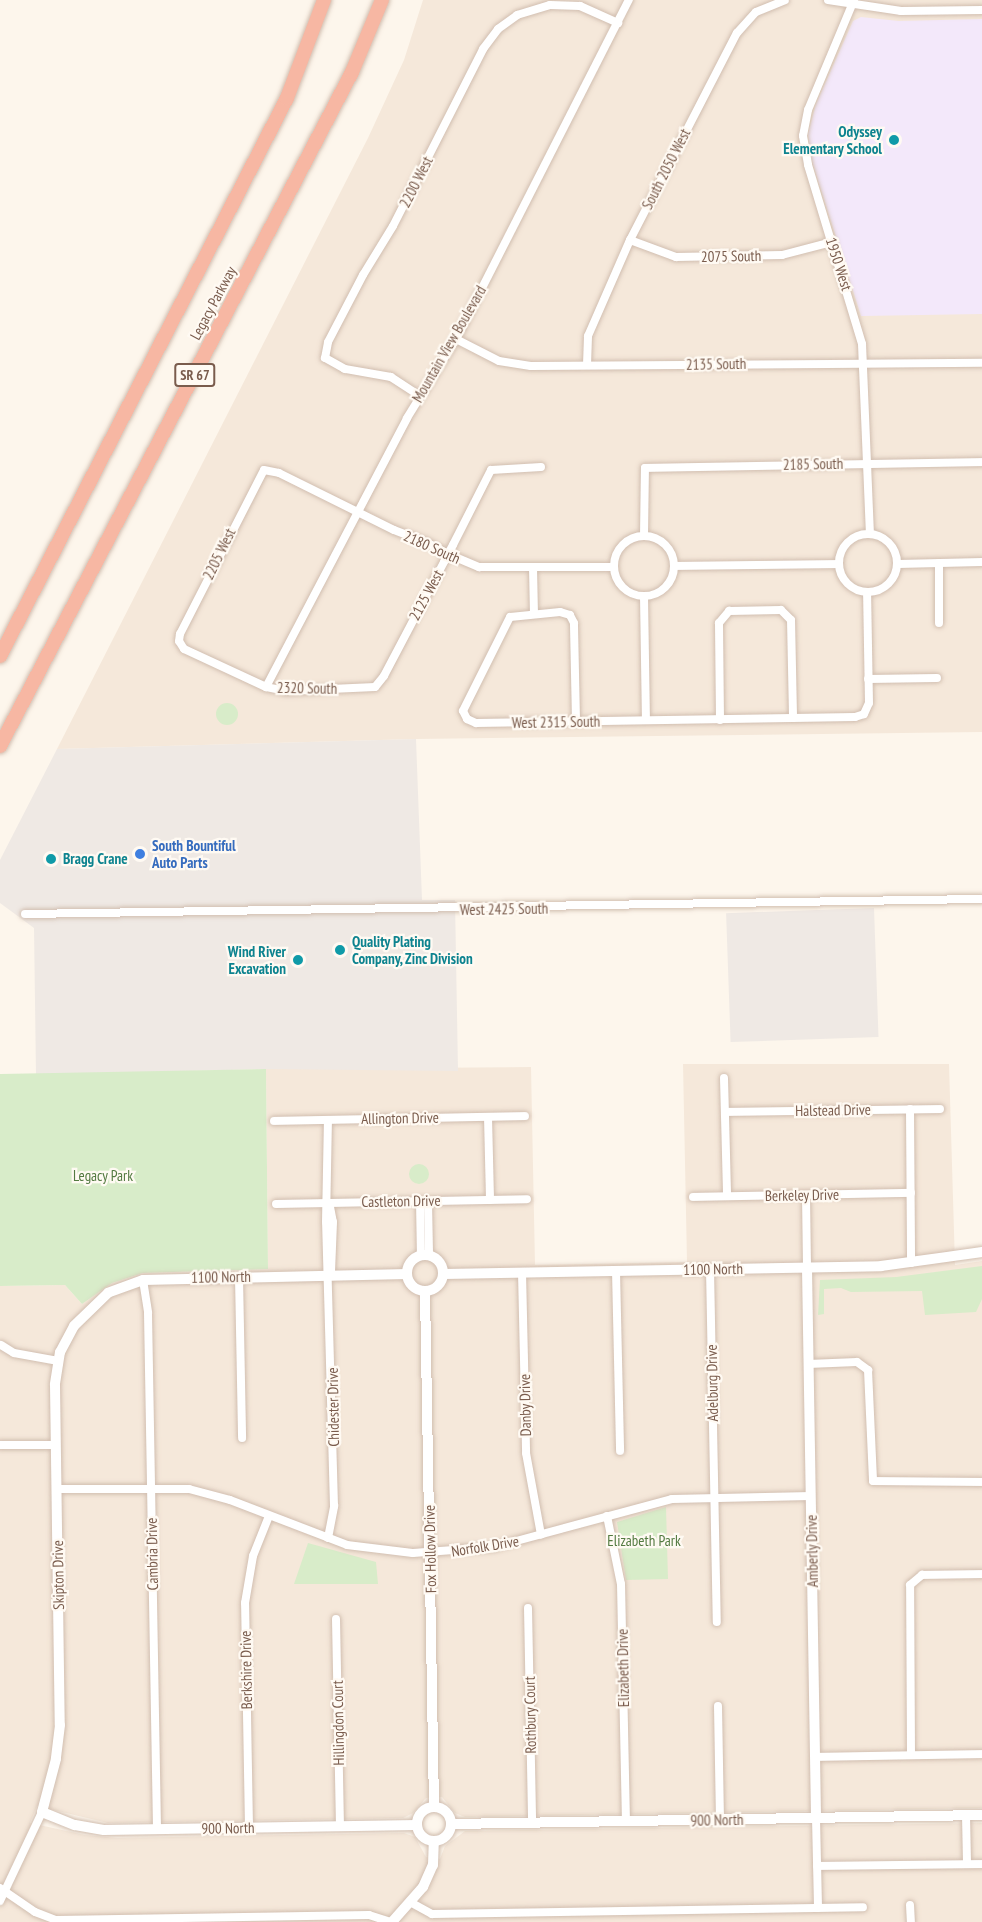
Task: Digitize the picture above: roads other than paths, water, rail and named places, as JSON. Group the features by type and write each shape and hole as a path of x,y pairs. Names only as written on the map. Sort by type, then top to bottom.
{"highway":[{"name":"Legacy Parkway","path":"0,657 286,98 324,0"},
{"name":"Legacy Parkway","path":"0,746 352,72 382,0"}],"street":[{"name":"Mountain View Boulevard","path":"266,687 420,396 456,339 629,0"},
{"name":"South 2050 West","path":"587,365 588,336 630,240 736,33 756,12 785,0"},
{"path":"828,0 901,11 982,10"},
{"name":"1950 West","path":"854,3 804,123 804,151 858,324 865,365 870,533"},
{"name":"2200 West","path":"420,396 391,377 345,369 325,358 328,342 393,226 483,49 498,28 518,15 539,6 571,5 618,23"},
{"name":"2075 South","path":"630,240 676,257 782,255 832,242"},
{"name":"2135 South","path":"456,339 515,365 982,363"},
{"name":"2185 South","path":"644,536 645,468 982,462"},
{"name":"2125 West","path":"375,687 491,470 541,466"},
{"name":"2180 South","path":"264,470 279,473 358,513 479,567 614,567"},
{"name":"2205 West","path":"179,641 190,613 264,470"},
{"path":"870,533 890,543 898,564 889,584 867,592 848,584 839,564 840,554 851,539 870,533"},
{"path":"644,536 664,544 674,566 665,587 644,596 623,588 614,567 622,546 644,536"},
{"path":"898,564 982,562"},
{"path":"939,563 939,623"},
{"path":"674,566 839,564"},
{"path":"533,567 534,613 570,615 574,623 576,721"},
{"path":"867,592 868,679 937,678"},
{"path":"644,596 646,720"},
{"path":"720,720 719,623 723,614 729,611 781,610 787,614 792,628 793,718"},
{"name":"West 2315 South","path":"534,613 510,617 467,699 463,711 467,719 476,723 720,720 864,714 869,707 868,679"},
{"name":"2320 South","path":"179,641 184,649 266,687 286,691 375,687"},
{"name":"West 2425 South","path":"25,914 982,899"},
{"path":"724,1078 726,1196"},
{"name":"Halstead Drive","path":"725,1112 940,1108"},
{"path":"910,1109 911,1263"},
{"name":"Allington Drive","path":"274,1120 525,1116"},
{"path":"488,1117 490,1200"},
{"name":"Chidester Drive","path":"328,1120 329,1203 326,1241 330,1276 334,1506 328,1538"},
{"name":"Berkeley Drive","path":"693,1197 910,1193"},
{"name":"Amberly Drive","path":"806,1195 818,1908"},
{"name":"Castleton Drive","path":"276,1204 527,1199"},
{"path":"424,1201 425,1256"},
{"name":"1100 North","path":"444,1274 807,1268 911,1263 982,1252"},
{"path":"425,1256 438,1261 444,1274 438,1287 426,1291 413,1286 407,1274 411,1263 425,1256"},
{"name":"Adelburg Drive","path":"710,1269 717,1622"},
{"path":"616,1271 620,1450"},
{"name":"Danby Drive","path":"522,1272 526,1453 541,1535"},
{"name":"1100 North","path":"143,1280 407,1274"},
{"path":"239,1277 242,1438"},
{"name":"Skipton Drive","path":"0,1901 2,1889 42,1812 54,1769 60,1725 55,1444 58,1361 69,1334 91,1306 117,1289 143,1280"},
{"name":"Cambria Drive","path":"143,1280 148,1313 157,1829"},
{"name":"Fox Hollow Drive","path":"426,1291 434,1807"},
{"path":"2,1346 14,1353 58,1361"},
{"path":"808,1364 857,1362 868,1370 873,1481 982,1482"},
{"path":"0,1445 55,1444"},
{"name":"Norfolk Drive","path":"56,1489 151,1487 203,1491 328,1538 371,1550 430,1552 481,1549 672,1499 811,1496"},
{"name":"Berkshire Drive","path":"249,1828 245,1603 253,1556 269,1516"},
{"name":"Elizabeth Drive","path":"607,1516 621,1584 626,1821"},
{"path":"911,1755 909,1596 913,1580 927,1574 982,1574"},
{"name":"Rothbury Court","path":"528,1608 532,1823"},
{"name":"Hillingdon Court","path":"336,1619 340,1826"},
{"path":"718,1706 720,1820"},
{"path":"815,1757 982,1754"},
{"path":"434,1807 447,1812 452,1824 447,1836 434,1841 422,1837 417,1825 422,1812 434,1807"},
{"name":"900 North","path":"42,1812 94,1829 417,1825"},
{"path":"966,1815 967,1863"},
{"name":"900 North","path":"452,1824 982,1815"},
{"path":"2,1889 35,1912 56,1920 369,1915 391,1922 428,1878 434,1841"},
{"path":"817,1866 982,1864"},
{"path":"410,1902 432,1914 862,1907"},
{"path":"910,1905 911,1922"}],"place":[{"name":"Odyssey Elementary School","path":"894,140"},
{"name":"South Bountiful Auto Parts","path":"140,854"},
{"name":"Bragg Crane","path":"51,859"},
{"name":"Quality Plating Company, Zinc Division","path":"340,950"},
{"name":"Wind River Excavation","path":"298,960"}],"park label":[{"name":"Legacy Park","path":"103,1176"},
{"name":"Elizabeth Park","path":"644,1541"}]}
